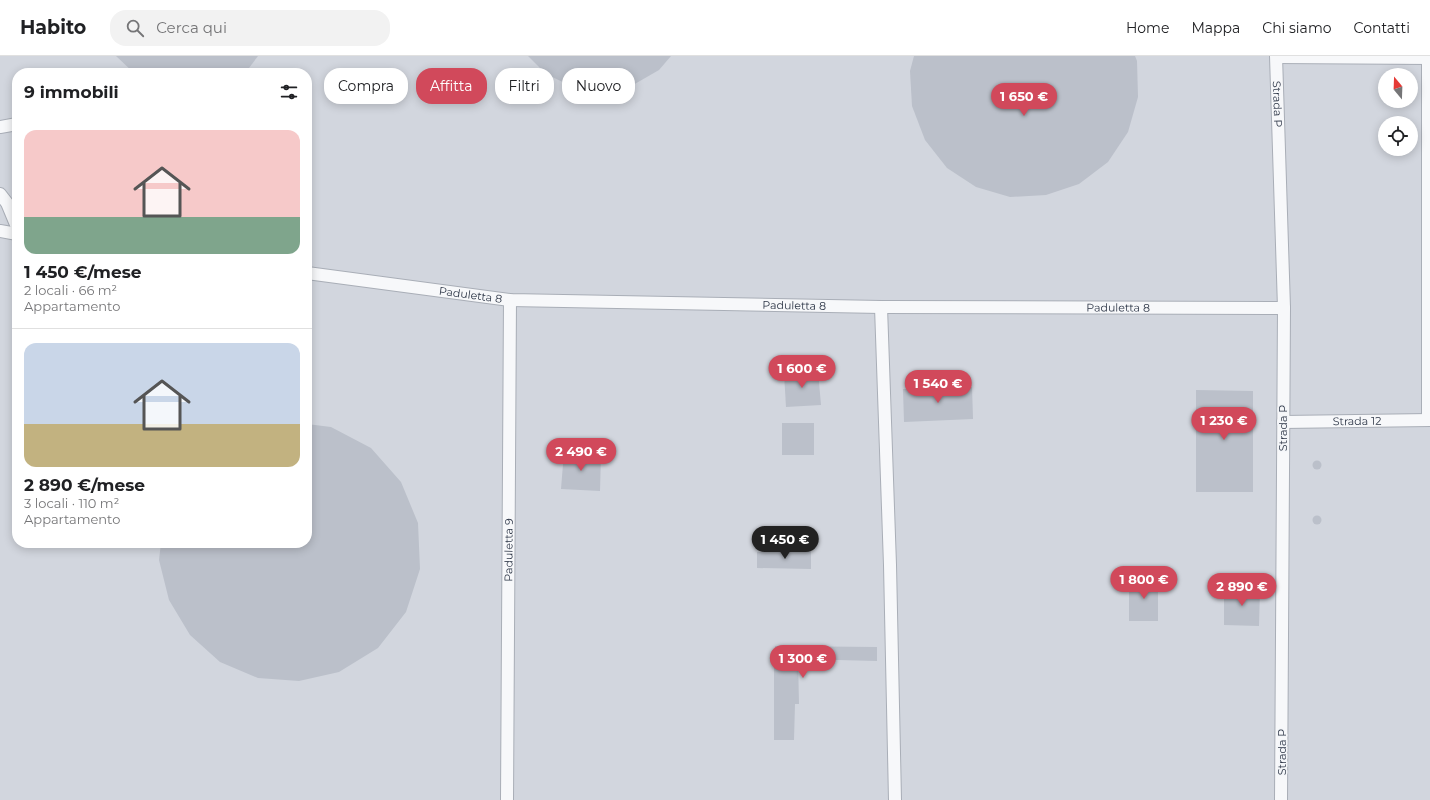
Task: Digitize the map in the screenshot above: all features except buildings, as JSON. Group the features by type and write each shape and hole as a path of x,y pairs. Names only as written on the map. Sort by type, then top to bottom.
{"lane":[{"path":"1276,56 1429,58 1429,420"},
{"name":"Strada P","path":"1276,56 1284,308 1281,800"},
{"path":"0,127 12,125"},
{"path":"0,194 7,203 12,215"},
{"path":"0,231 12,233"},
{"name":"Paduletta 8","path":"312,274 510,300 880,307 1284,308"},
{"name":"Paduletta 9","path":"507,800 510,300"},
{"path":"880,307 890,565 895,800"},
{"name":"Strada 12","path":"1283,422 1429,420"}],"shaded area":[{"path":"0,56 1430,56 1430,800 0,800"}]}
